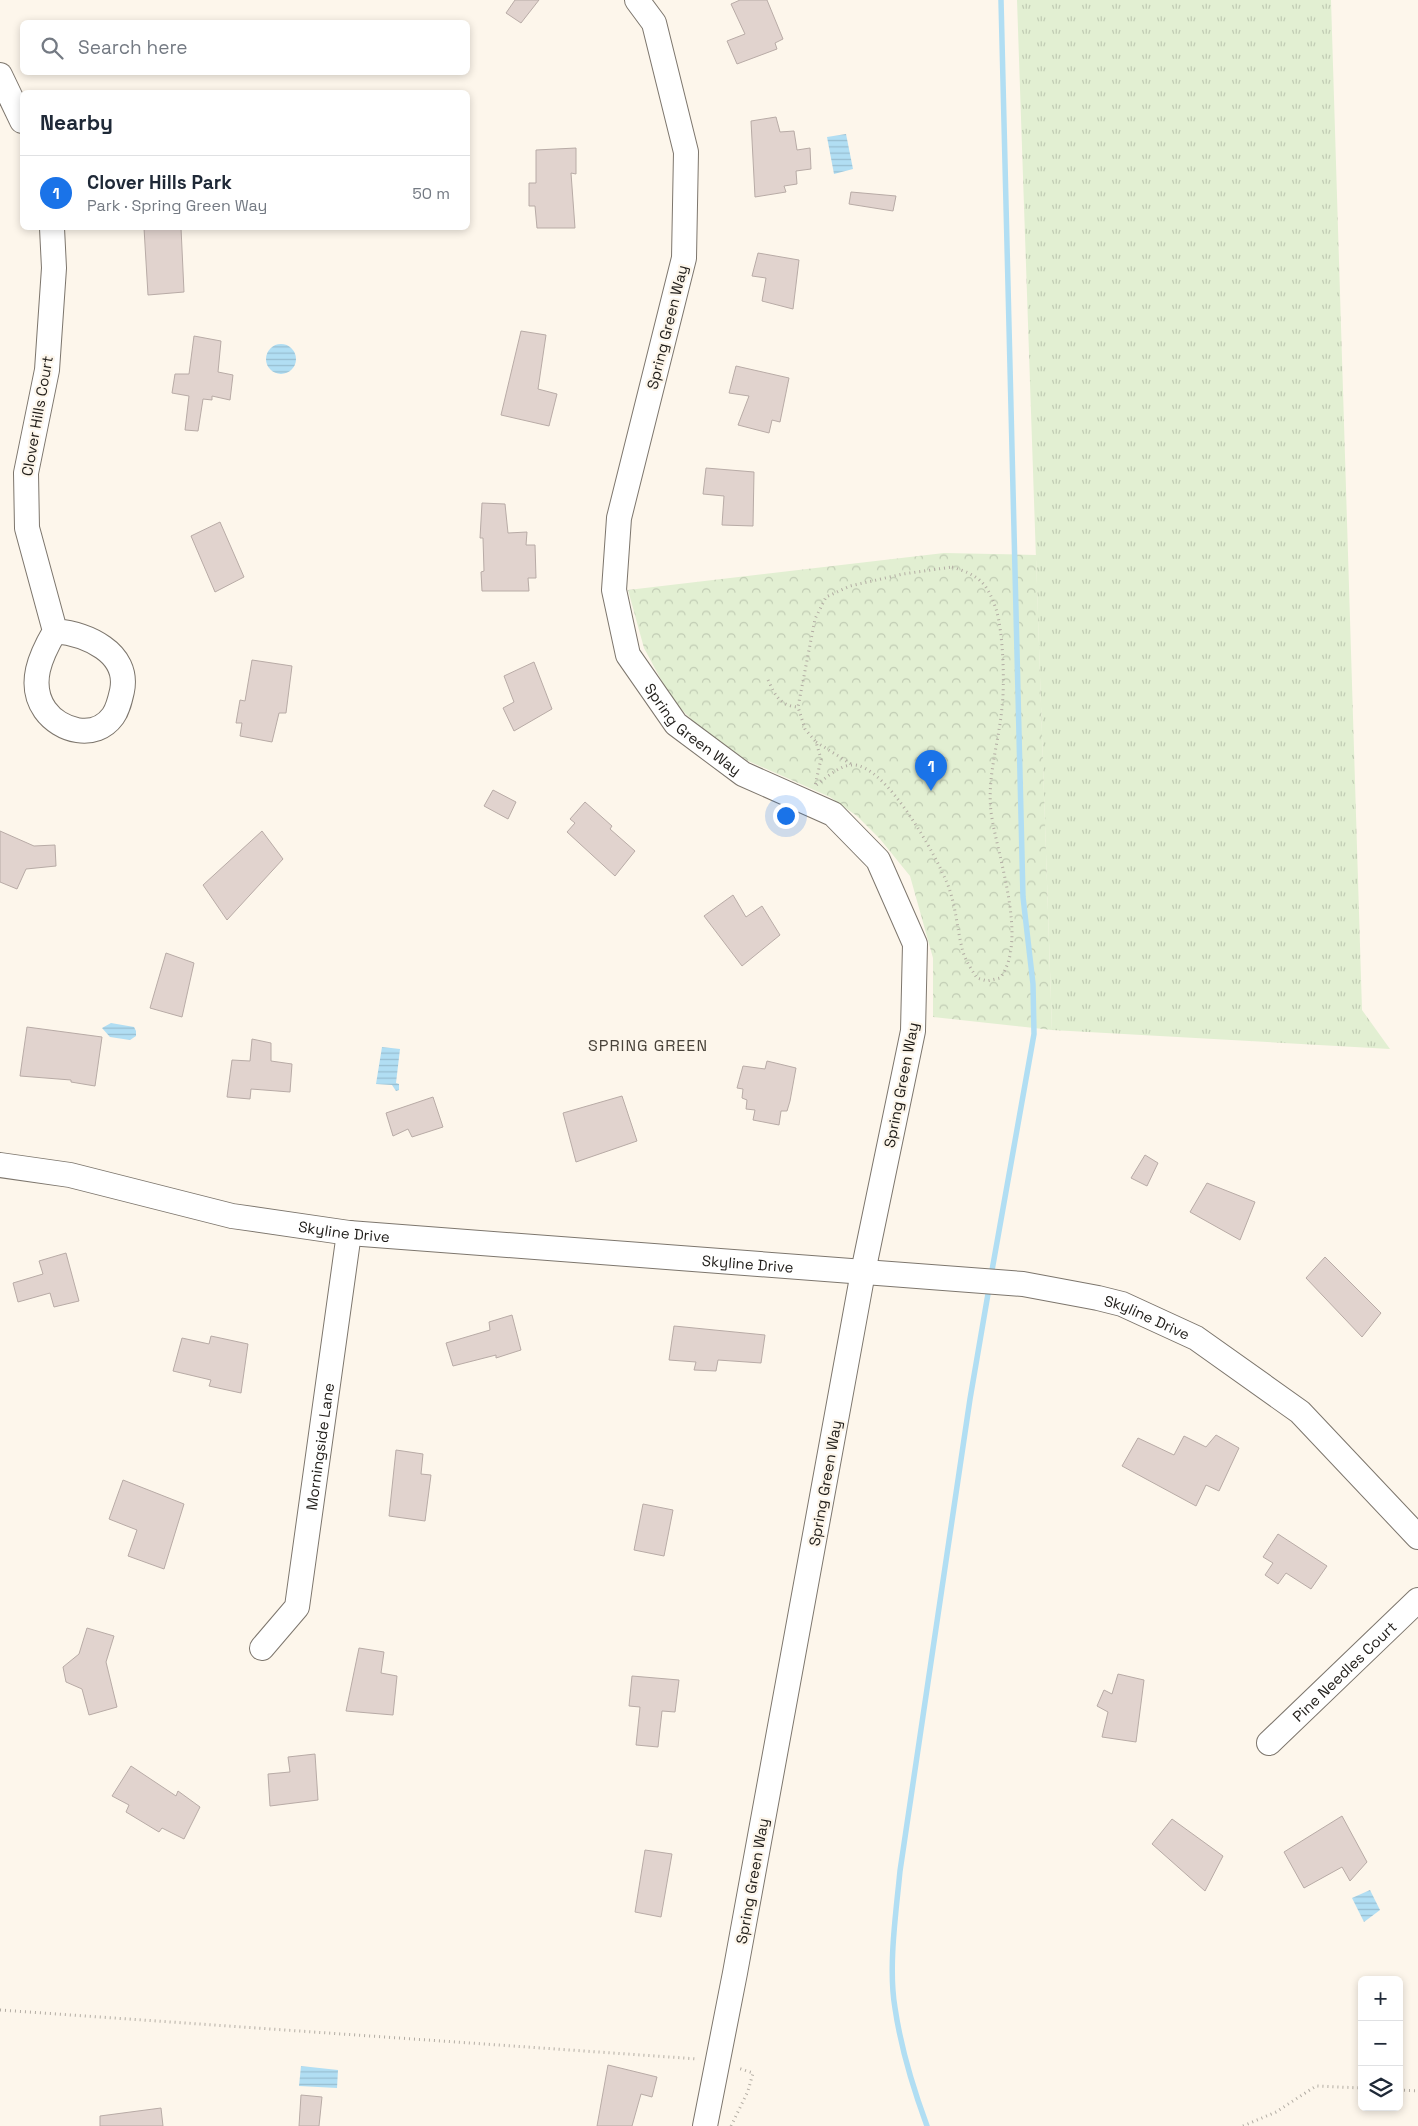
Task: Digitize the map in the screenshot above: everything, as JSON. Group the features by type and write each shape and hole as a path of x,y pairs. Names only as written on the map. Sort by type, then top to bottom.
{"street":[{"name":"Spring Green Way","path":"637,0 654,23 686,152 684,258 619,518 614,590 628,655 676,724 743,774 833,814 878,860 915,944 913,1031 864,1272 705,2126"},
{"path":"1,78 20,118"},
{"name":"Clover Hills Court","path":"52,230 54,268 47,370 26,473 27,528 55,631"},
{"name":"Skyline Drive","path":"0,1165 70,1175 232,1216 349,1233 1023,1284 1122,1304 1196,1338 1300,1412 1418,1536"},
{"name":"Morningside Lane","path":"262,1648 297,1607 349,1233"},
{"name":"Pine Needles Court","path":"1269,1743 1418,1600"}],"path":[{"path":"952,567 971,572 988,588 996,610 1001,639 1002,706 990,788 992,814 1008,896 1013,944 1008,968 1000,978 987,980 977,978 962,949 956,913 949,888 933,852 886,785 864,767 852,764 816,742 804,729 798,707 816,619 826,597 850,586 903,574 952,567"},
{"path":"768,680 777,698 788,706 798,707"},
{"path":"816,742 821,759 815,786 840,768 852,764"},
{"path":"0,2010 718,2061 753,2073 748,2091 731,2126"},
{"path":"1243,2126 1276,2112 1316,2086 1358,2088"},
{"path":"1403,2090 1418,2091"}],"green space":[{"path":"1017,0 1331,0 1362,1010 1390,1049 1052,1030"},
{"path":"944,553 1036,555 1052,1030 933,1017 933,958 910,876 880,839 857,816 830,797 746,760 696,724 681,709 665,687 644,648 628,590"}],"water":[{"path":"846,134 853,169 834,174 827,137"},
{"path":"281,344 292,348 296,359 292,370 281,374 270,370 266,359 270,348"},
{"path":"111,1023 134,1027 136,1036 130,1040 110,1037 102,1028"},
{"path":"382,1047 400,1049 396,1083 399,1084 399,1090 396,1091 392,1085 376,1084"},
{"path":"1370,1890 1380,1910 1364,1922 1352,1898"},
{"path":"301,2066 338,2070 337,2088 299,2086"}],"building":[{"path":"515,0 539,0 521,23 506,13"},
{"path":"740,0 767,0 783,39 775,43 777,49 737,64 727,41 745,34 731,4"},
{"path":"776,117 780,132 794,131 797,150 810,148 811,169 796,171 797,184 784,186 786,192 755,197 751,121"},
{"path":"576,148 576,174 571,173 575,228 537,228 535,206 529,206 529,183 536,183 536,150"},
{"path":"851,192 896,196 893,211 849,204"},
{"path":"144,230 181,230 184,292 148,295"},
{"path":"758,253 799,260 793,309 762,301 766,278 752,276"},
{"path":"521,331 546,335 538,389 557,394 549,426 501,415"},
{"path":"194,336 221,341 218,372 233,375 230,400 212,396 212,400 203,399 198,431 185,430 189,396 172,393 175,374 189,374"},
{"path":"736,366 789,378 780,422 772,420 769,433 738,425 749,396 729,393"},
{"path":"706,468 754,472 753,526 722,525 724,496 703,494"},
{"path":"482,503 505,504 508,533 527,532 526,545 535,545 536,578 528,578 529,591 482,591 481,572 484,571 483,538 480,538"},
{"path":"220,522 244,577 215,592 191,536"},
{"path":"252,660 292,666 286,713 279,713 272,742 240,736 242,723 236,723 240,700 245,701"},
{"path":"534,662 552,709 514,731 503,708 514,702 504,676"},
{"path":"493,790 516,802 508,819 484,806"},
{"path":"585,802 612,826 610,829 635,851 615,876 567,832 575,823 570,819"},
{"path":"0,831 34,846 55,845 56,866 26,869 17,889 0,882"},
{"path":"262,831 283,859 227,920 203,885"},
{"path":"733,895 746,917 762,906 780,935 742,966 704,916"},
{"path":"166,953 194,963 182,1017 150,1008"},
{"path":"27,1027 102,1037 95,1086 71,1082 71,1080 20,1076"},
{"path":"252,1039 271,1043 271,1061 292,1064 290,1092 251,1089 250,1099 227,1097 232,1060 250,1061"},
{"path":"767,1061 796,1068 790,1101 787,1111 781,1111 779,1125 753,1120 755,1110 746,1109 747,1100 742,1098 743,1089 737,1088 743,1066 765,1069"},
{"path":"622,1096 637,1141 576,1162 563,1113"},
{"path":"433,1097 443,1127 412,1137 408,1129 393,1136 386,1113"},
{"path":"1145,1155 1158,1163 1147,1186 1131,1178"},
{"path":"1207,1183 1255,1202 1240,1240 1190,1212"},
{"path":"66,1253 79,1301 54,1307 50,1293 18,1302 13,1283 43,1274 39,1261"},
{"path":"1325,1257 1381,1313 1362,1337 1306,1278"},
{"path":"512,1315 521,1350 496,1358 496,1355 453,1366 446,1343 490,1330 489,1322"},
{"path":"674,1326 765,1335 761,1363 718,1360 716,1371 694,1370 696,1362 669,1360"},
{"path":"211,1336 248,1344 241,1393 209,1386 211,1380 173,1371 182,1338 209,1344"},
{"path":"1216,1435 1239,1448 1219,1491 1206,1485 1196,1506 1122,1466 1138,1438 1174,1455 1184,1436 1206,1447"},
{"path":"396,1450 423,1454 421,1474 431,1475 425,1521 389,1516"},
{"path":"123,1480 184,1504 164,1569 128,1556 137,1530 109,1519"},
{"path":"643,1504 673,1510 664,1556 634,1550"},
{"path":"1278,1534 1327,1566 1311,1589 1286,1573 1278,1584 1265,1575 1273,1563 1263,1557"},
{"path":"87,1628 114,1636 106,1662 117,1707 89,1715 82,1689 66,1682 63,1667 79,1654"},
{"path":"359,1648 384,1652 381,1673 397,1676 393,1715 346,1711"},
{"path":"1118,1674 1144,1680 1136,1742 1102,1737 1108,1712 1097,1706 1104,1690 1112,1694"},
{"path":"632,1676 679,1680 675,1712 662,1711 658,1747 636,1745 640,1707 629,1706"},
{"path":"315,1754 318,1800 270,1806 268,1774 290,1772 288,1757"},
{"path":"131,1766 176,1796 178,1791 200,1807 184,1839 162,1828 159,1832 126,1812 129,1805 112,1796"},
{"path":"1342,1816 1367,1862 1350,1881 1342,1867 1304,1888 1284,1852"},
{"path":"1172,1819 1223,1856 1205,1891 1152,1844"},
{"path":"645,1850 672,1854 661,1917 635,1912"},
{"path":"608,2065 657,2077 652,2097 641,2094 632,2126 597,2126"},
{"path":"301,2095 322,2097 319,2126 299,2126"},
{"path":"161,2108 163,2126 100,2126 100,2116"}],"waterway":[{"path":"991,1276 1034,1034 1033,984 1023,897 1001,0"},
{"path":"927,2126 908,2068 898,2023 893,1992 893,1940 900,1871 970,1399 989,1288"}],"place":[{"name":"Clover Hills Park","path":"931,791"}],"district":[{"name":"SPRING GREEN","path":"648,1045"}]}
